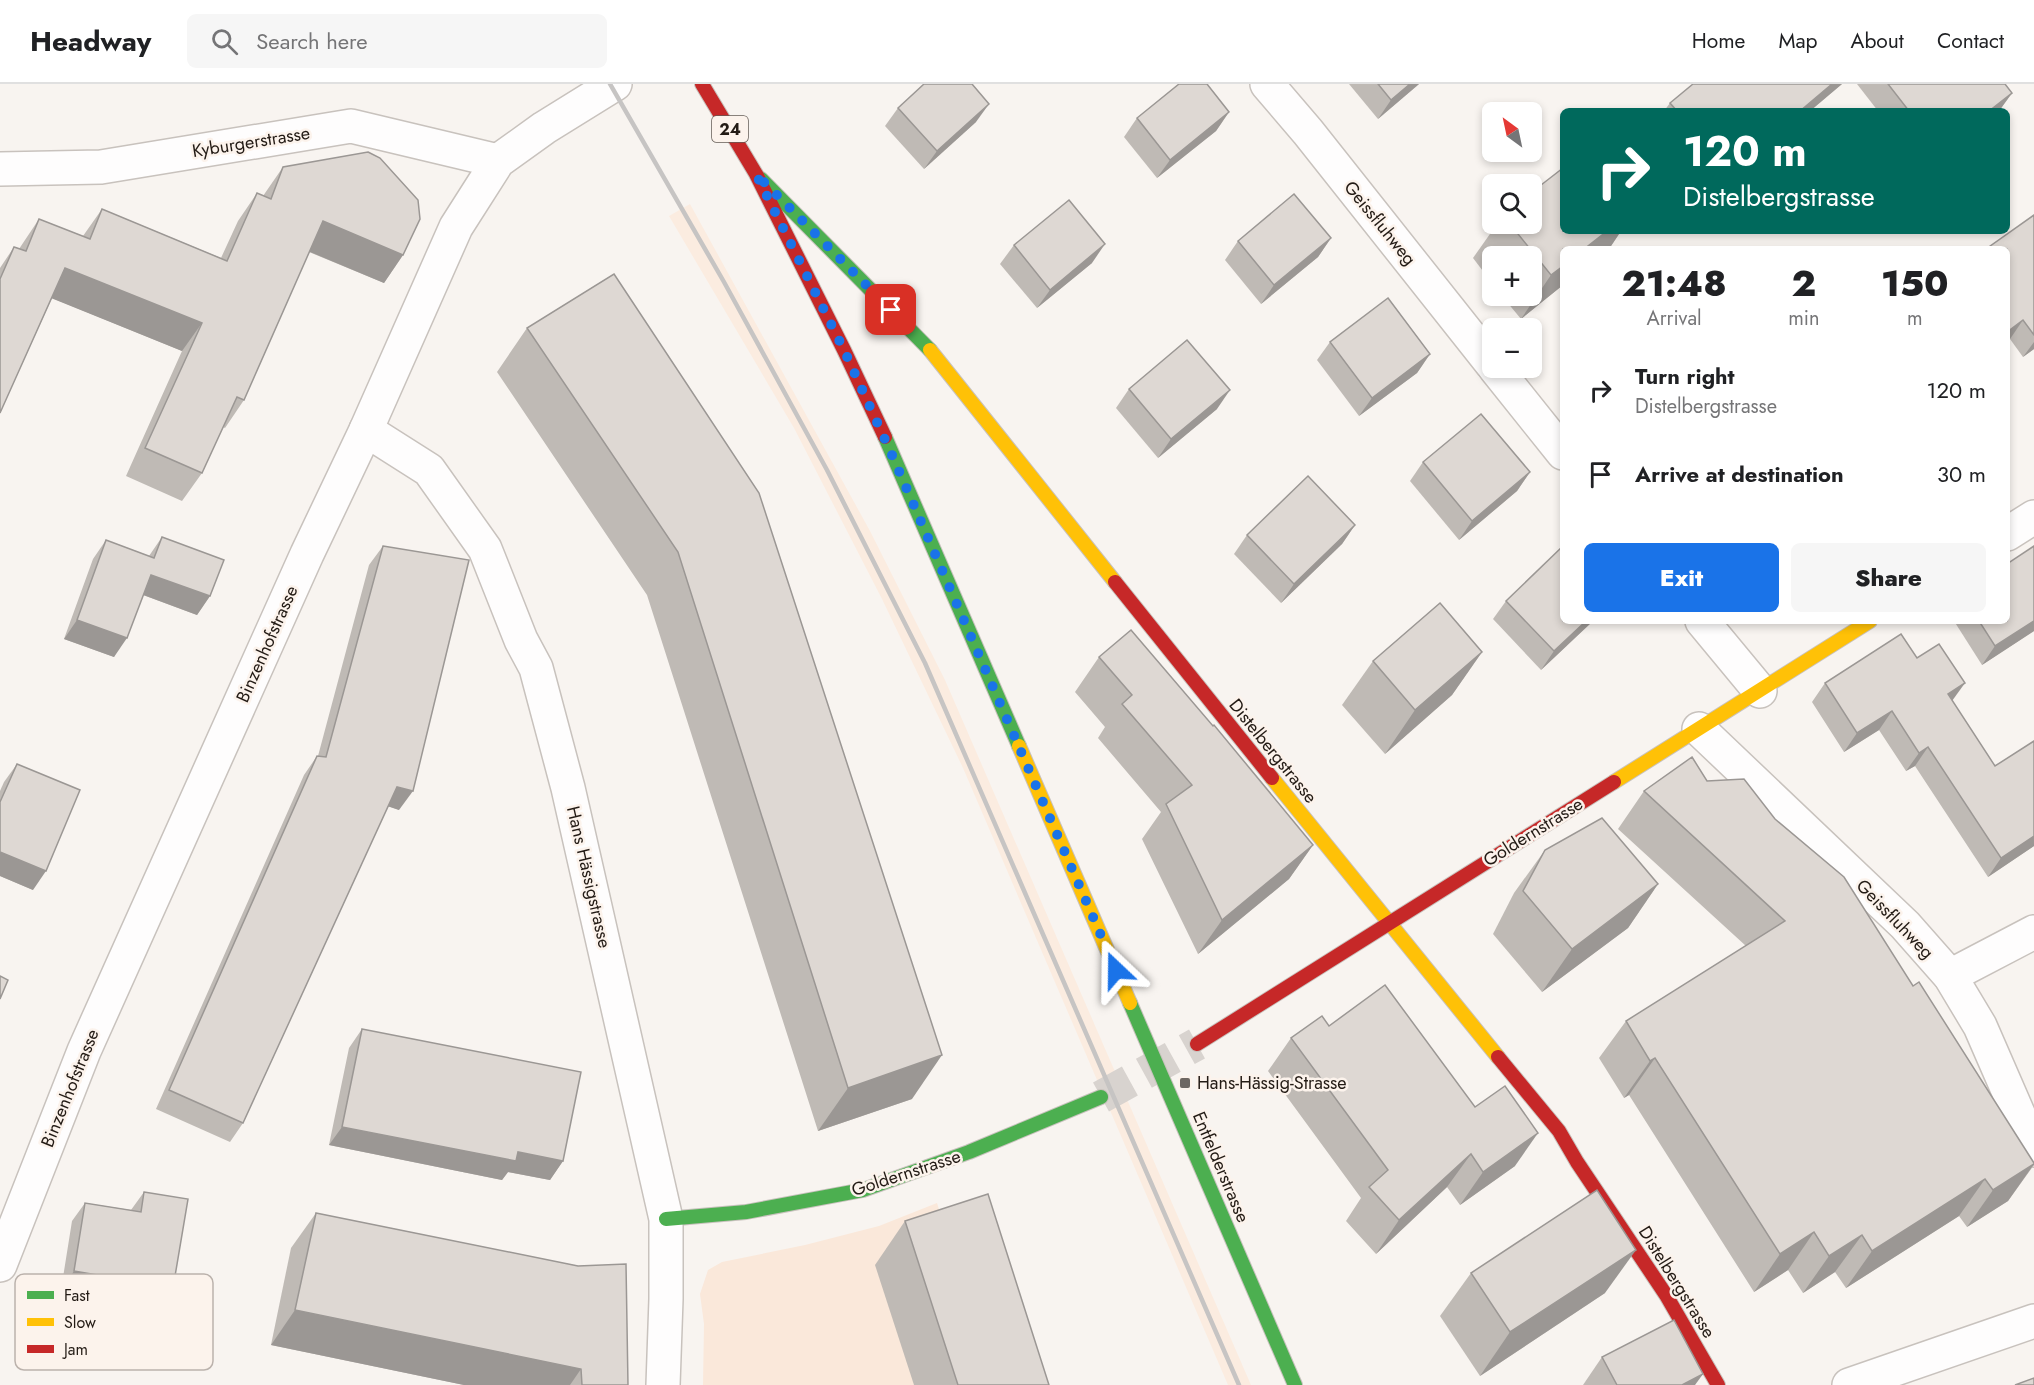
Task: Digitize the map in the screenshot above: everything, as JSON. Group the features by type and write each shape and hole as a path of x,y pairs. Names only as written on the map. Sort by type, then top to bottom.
{"street":[{"name":"Binzenhofstrasse","path":"0,1265 84,1051 456,227 498,161 544,128 615,84"},
{"name":"Entfelderstrasse","path":"702,84 756,174 844,350 892,455 1295,1385"},
{"name":"Geissfluhweg","path":"1267,84 1308,132 1482,351"},
{"name":"Kyburgerstrasse","path":"0,169 101,167 351,126 498,161"},
{"name":"Distelbergstrasse","path":"756,174 925,344 1388,924 1559,1131 1577,1162 1666,1295 1718,1385"},
{"name":"Geissfluhweg","path":"1504,378 1560,449"},
{"name":"Hans Hässigstrasse","path":"366,430 429,470 485,549 521,639 536,668 568,788 666,1219 663,1385"},
{"path":"2010,532 2034,517"},
{"path":"1704,624 1760,691"},
{"name":"Goldernstrasse","path":"1197,1044 1865,624"},
{"name":"Geissfluhweg","path":"1699,729 1905,925 1950,976 1980,1026 2034,1150"},
{"path":"1950,976 2034,932"},
{"name":"Goldernstrasse","path":"666,1219 746,1212 863,1190 960,1155 1101,1097"},
{"path":"1849,1385 2034,1321"}],"shaded area":[{"path":"690,204 870,531 945,680 1251,1385 1228,1385 963,768 882,599 794,428 669,216"},
{"path":"937,1203 949,1241 914,1385 703,1385 704,1324 700,1294 708,1270 722,1262 805,1245 879,1226"}],"building":[{"path":"924,84 972,84 989,104 937,151 898,108"},
{"path":"1179,84 1207,84 1229,112 1170,160 1137,118"},
{"path":"1378,84 1410,84 1391,100"},
{"path":"1693,84 1832,84 1804,108 1674,108 1670,103"},
{"path":"1888,84 2005,84 2012,93 1993,108 1907,108"},
{"path":"368,152 380,158 418,200 420,219 403,255 323,221 244,400 237,397 202,473 145,448 202,323 65,268 0,413 0,279 14,247 26,251 39,219 90,239 102,209 227,261 257,193 271,199 283,167"},
{"path":"1560,170 1560,234 1603,234 1588,246 1560,246 1560,268 1551,275 1542,264 1542,246 1528,246 1518,234 1542,234 1542,184"},
{"path":"1294,194 1331,238 1274,285 1238,241"},
{"path":"1069,200 1105,244 1050,290 1014,245"},
{"path":"2034,215 2034,335 2023,320 2010,330 2010,246 1990,246"},
{"path":"614,274 759,493 942,1055 848,1088 678,552 527,328"},
{"path":"1388,298 1430,354 1372,398 1330,342"},
{"path":"1187,340 1230,390 1171,439 1129,389"},
{"path":"1481,414 1530,472 1472,521 1423,462"},
{"path":"1308,476 1355,525 1294,584 1247,535"},
{"path":"162,537 224,560 210,596 151,575 127,638 77,620 106,540 154,558"},
{"path":"383,546 469,560 413,791 397,787 243,1123 169,1090 317,756 326,757"},
{"path":"2034,546 2034,621 1995,646 1981,624 2010,624 2010,562"},
{"path":"1560,549 1560,624 1583,624 1554,651 1506,601"},
{"path":"1440,603 1482,652 1415,710 1373,661"},
{"path":"1131,630 1214,725 1313,845 1222,920 1166,804 1192,785 1122,704 1132,695 1099,657"},
{"path":"1901,634 1917,658 1939,644 1965,683 1948,694 1995,766 2034,741 2034,836 2001,858 1928,747 1919,753 1892,711 1857,733 1825,683"},
{"path":"1692,757 1707,781 1744,779 1775,819 1844,877 1913,986 1919,982 2034,1164 1993,1190 1985,1179 1872,1251 1862,1235 1829,1256 1814,1232 1780,1254 1655,1058 1650,1061 1626,1021 1785,921 1644,791"},
{"path":"17,764 80,790 46,871 0,852 0,802"},
{"path":"1602,818 1658,884 1572,949 1523,891 1545,850"},
{"path":"0,976 8,980 0,999"},
{"path":"1385,985 1475,1107 1505,1086 1538,1133 1483,1172 1471,1154 1399,1220 1369,1187 1388,1170 1291,1038 1322,1016 1329,1026"},
{"path":"362,1029 581,1072 563,1161 518,1152 516,1161 342,1127"},
{"path":"1597,1190 1636,1250 1510,1332 1471,1273"},
{"path":"144,1192 188,1199 175,1274 91,1274 74,1271 85,1203 141,1212"},
{"path":"988,1194 1049,1385 958,1385 905,1221"},
{"path":"316,1213 578,1266 626,1264 628,1385 582,1385 581,1369 295,1310"},
{"path":"1674,1320 1703,1374 1682,1385 1617,1385 1602,1357"},
{"path":"2034,1378 2034,1385 2015,1385"}],"tunnel":[{"path":"1101,1097 1197,1044"}],"railway":[{"path":"610,84 724,282 827,470 925,663 1239,1385"}],"traffic: fast":[{"path":"761,179 930,350"},
{"path":"885,437 1019,746"},
{"path":"1130,1003 1295,1385"},
{"path":"666,1219 746,1212 863,1190 969,1152 1101,1097"}],"traffic: slow":[{"path":"930,350 1115,582"},
{"path":"1614,782 1865,624"},
{"path":"1019,746 1130,1003"},
{"path":"1272,778 1498,1057"}],"traffic: jam":[{"path":"702,84 756,174 885,437"},
{"path":"1115,582 1272,778"},
{"path":"1197,1044 1614,782"},
{"path":"1498,1057 1559,1131 1577,1162 1666,1295 1718,1385"}],"place":[{"name":"Hans-Hässig-Strasse","path":"1185,1083"}],"route":[{"path":"891,310 756,174 844,350 892,455 1116,970"}]}
